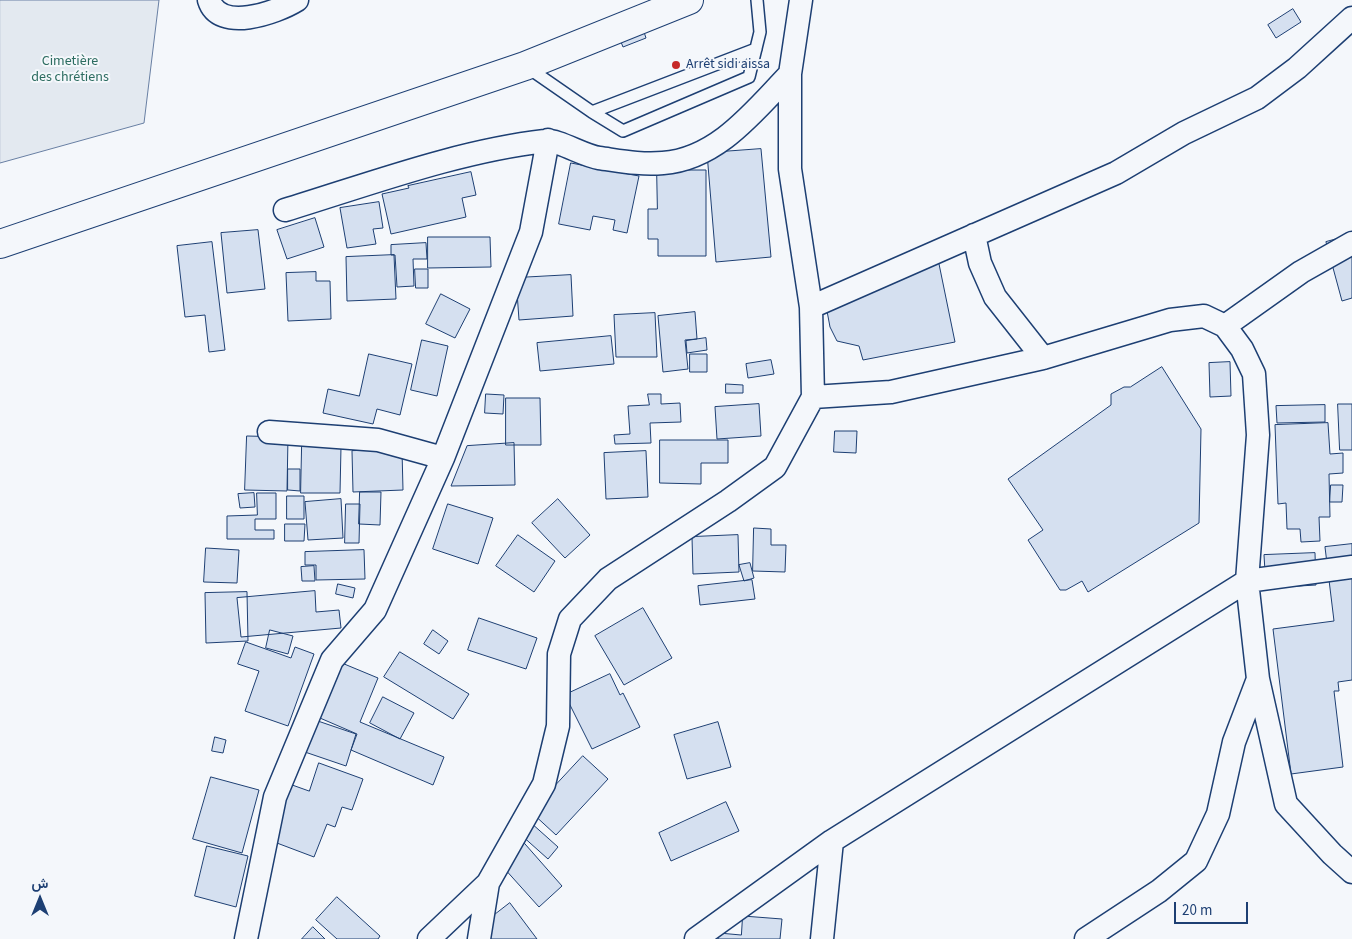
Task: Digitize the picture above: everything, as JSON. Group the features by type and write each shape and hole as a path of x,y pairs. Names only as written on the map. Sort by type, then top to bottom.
{"main road":[{"path":"0,244 525,66 690,0"}],"street":[{"path":"209,0 216,12 231,18 270,12 296,0"},
{"path":"429,939 488,883 544,784 558,726 559,654 570,619 608,579 728,501 775,467 814,397 812,307 790,169 790,74 801,0"},
{"path":"812,307 1116,173 1184,134 1257,98 1297,68 1352,18"},
{"path":"285,210 470,154 548,140 591,157 636,164 665,163 693,156 719,143 734,131 790,74"},
{"path":"246,939 275,797 332,660 376,610 443,458 531,232 548,140"},
{"path":"974,234 980,263 995,297 1043,358"},
{"path":"1224,326 1301,272 1352,242"},
{"path":"814,397 891,392 1043,358 1170,320 1204,316 1224,326 1242,349 1254,374 1258,435 1246,581 1258,679 1286,804 1332,854 1352,872"},
{"path":"269,432 378,440 443,458"},
{"path":"696,939 832,841 1246,581 1352,567"},
{"path":"1086,939 1159,891 1196,861 1218,814 1234,742 1258,679"},
{"path":"822,939 832,841"},
{"path":"479,939 488,883"}],"lane":[{"path":"525,66 623,131 749,77 760,32 756,0"},
{"path":"592,112 756,49"}],"green space":[{"name":"Cimetière des chrétiens","path":"0,0 159,0 144,123 0,163"}],"building":[{"path":"1293,9 1301,22 1276,38 1268,25"},
{"path":"641,23 646,38 623,47 617,32"},
{"path":"761,149 771,257 716,262 707,153"},
{"path":"571,163 639,176 627,233 613,230 615,220 593,216 590,230 559,224"},
{"path":"657,170 706,170 706,256 658,256 658,239 648,239 648,209 657,209"},
{"path":"471,172 476,195 462,198 466,217 391,234 382,194 409,188 408,186"},
{"path":"379,202 383,228 373,229 376,244 347,248 340,208"},
{"path":"315,218 324,247 287,259 277,230"},
{"path":"258,230 265,289 227,293 221,233"},
{"path":"1352,235 1352,298 1342,301 1326,242"},
{"path":"428,237 490,237 491,267 428,268"},
{"path":"212,242 225,350 209,352 205,315 185,317 177,246"},
{"path":"426,243 427,259 413,259 414,286 397,287 395,255 391,255 391,245"},
{"path":"394,255 396,299 347,301 346,257"},
{"path":"938,259 955,342 863,360 859,346 837,341 830,327 827,311"},
{"path":"415,269 428,269 428,288 416,288"},
{"path":"316,272 316,281 330,281 331,319 288,321 286,273"},
{"path":"571,275 573,316 519,320 516,278"},
{"path":"441,294 470,309 455,338 426,324"},
{"path":"695,312 697,339 685,340 688,369 663,372 658,316"},
{"path":"655,313 657,357 616,357 614,315"},
{"path":"611,336 614,364 540,371 537,343"},
{"path":"706,338 707,350 687,353 686,341"},
{"path":"422,340 448,346 437,396 411,390"},
{"path":"369,354 412,364 400,415 377,409 373,424 323,413 328,389 359,396"},
{"path":"690,354 707,354 707,372 690,372"},
{"path":"771,360 774,374 748,378 746,364"},
{"path":"1230,362 1231,396 1210,397 1209,363"},
{"path":"1162,367 1201,429 1199,523 1088,592 1082,581 1066,590 1060,590 1028,540 1043,530 1008,479 1111,405 1111,394 1124,387 1130,387"},
{"path":"726,384 743,385 743,393 726,393"},
{"path":"486,394 504,395 503,414 485,413"},
{"path":"648,394 661,394 661,404 680,403 681,422 650,423 651,443 615,444 614,435 630,434 628,406 649,405"},
{"path":"506,398 540,398 541,445 506,445"},
{"path":"759,404 761,436 717,439 715,407"},
{"path":"1338,404 1352,404 1352,450 1340,450"},
{"path":"1325,405 1325,422 1277,423 1276,406"},
{"path":"1328,423 1330,454 1343,453 1343,473 1329,474 1330,517 1319,517 1320,541 1301,542 1300,529 1287,529 1286,503 1278,504 1275,425"},
{"path":"835,431 857,431 856,453 834,452"},
{"path":"247,436 288,437 287,491 245,490"},
{"path":"660,440 728,440 728,463 701,463 701,484 660,483"},
{"path":"514,443 515,485 451,486 467,446"},
{"path":"302,446 341,447 340,493 301,493"},
{"path":"402,450 403,490 353,492 352,451"},
{"path":"646,451 648,497 606,499 604,453"},
{"path":"288,469 300,469 300,491 288,490"},
{"path":"1331,485 1343,485 1342,502 1330,502"},
{"path":"360,492 381,492 380,525 359,524"},
{"path":"254,493 255,507 240,508 238,494"},
{"path":"257,493 276,493 276,519 255,519 255,530 274,530 274,539 227,539 227,516 257,515"},
{"path":"287,496 304,496 304,519 287,519"},
{"path":"341,499 343,538 308,540 305,502"},
{"path":"558,499 590,535 565,558 532,523"},
{"path":"346,504 360,504 359,543 345,543"},
{"path":"448,504 493,518 478,564 433,549"},
{"path":"285,524 305,524 304,541 285,541"},
{"path":"754,528 771,529 771,545 786,545 785,572 753,571"},
{"path":"518,535 555,561 534,592 496,566"},
{"path":"738,535 739,572 693,574 692,537"},
{"path":"1352,544 1352,680 1338,682 1339,691 1334,691 1343,767 1291,774 1273,629 1334,621 1325,547"},
{"path":"206,548 239,550 237,583 204,582"},
{"path":"364,550 365,579 316,580 316,565 305,565 305,552"},
{"path":"1315,553 1316,585 1266,588 1264,555"},
{"path":"750,563 754,578 744,581 739,565"},
{"path":"314,566 315,581 302,581 301,567"},
{"path":"752,580 755,599 700,605 698,586"},
{"path":"338,584 355,588 353,598 336,594"},
{"path":"315,591 316,612 339,610 341,628 241,637 237,598"},
{"path":"247,592 248,641 206,643 205,593"},
{"path":"643,608 672,658 624,685 595,636"},
{"path":"479,618 537,638 526,669 468,650"},
{"path":"270,630 293,636 288,654 266,648"},
{"path":"433,630 448,641 439,654 424,644"},
{"path":"246,642 291,658 295,647 314,654 288,726 245,711 259,671 238,664"},
{"path":"400,652 469,694 453,719 384,677"},
{"path":"337,661 378,678 360,722 444,757 433,785 351,750 357,734 313,715"},
{"path":"610,674 620,695 623,693 640,727 592,749 565,695"},
{"path":"383,697 414,713 400,739 370,723"},
{"path":"309,718 356,734 346,766 299,750"},
{"path":"718,722 731,767 687,779 674,735"},
{"path":"215,737 226,740 223,753 212,751"},
{"path":"583,756 608,779 556,835 531,812"},
{"path":"319,763 363,779 352,810 342,807 335,827 327,824 314,857 261,837 281,781 309,791"},
{"path":"211,777 259,790 242,853 193,839"},
{"path":"726,802 739,831 671,861 659,833"},
{"path":"521,814 558,847 548,859 511,826"},
{"path":"518,836 562,886 539,907 494,857"},
{"path":"207,846 248,856 236,907 195,896"},
{"path":"337,897 380,936 378,939 337,939 316,920"},
{"path":"510,903 537,939 488,939 479,927"},
{"path":"743,916 782,919 780,939 718,939 719,933 741,935"},
{"path":"313,927 325,939 302,939"}],"place":[{"name":"Arrêt sidi aissa","path":"676,65"}]}
